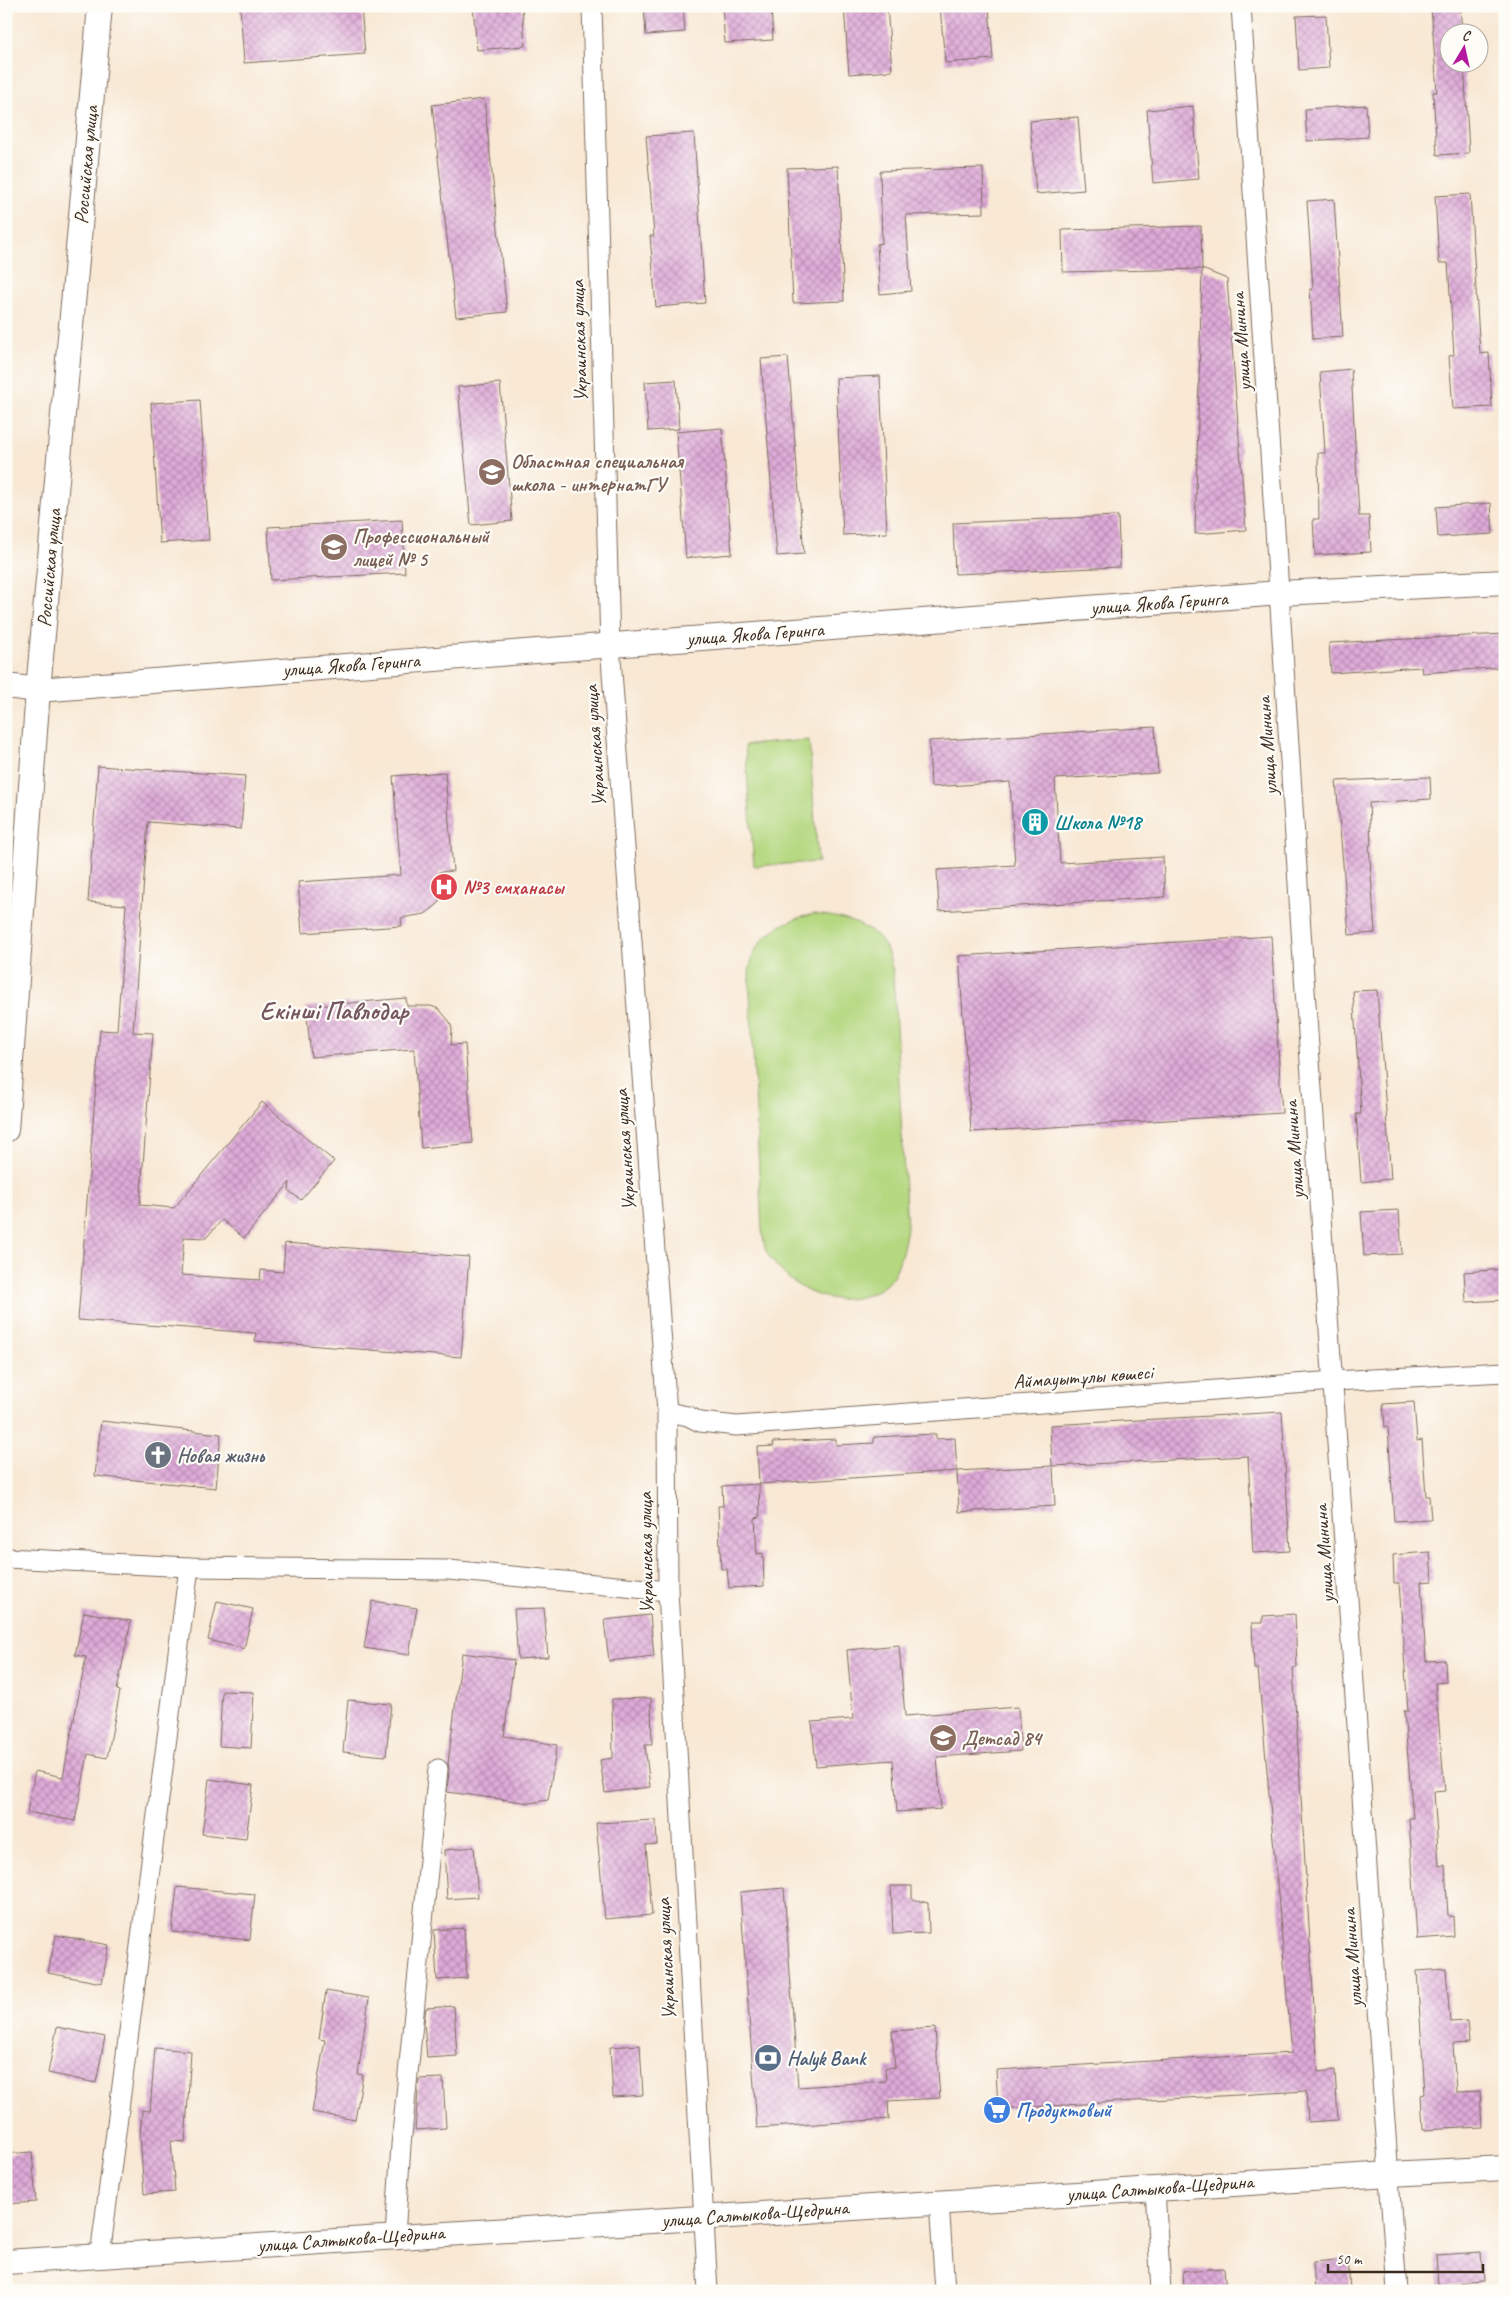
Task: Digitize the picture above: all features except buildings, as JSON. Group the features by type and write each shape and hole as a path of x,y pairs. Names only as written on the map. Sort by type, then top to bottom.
{"street":[{"name":"Российская улица","path":"6,1130 38,690 100,6"},
{"name":"Украинская улица","path":"592,6 610,645 667,1412 668,1591 708,2291"},
{"name":"улица Минина","path":"1241,6 1304,976 1397,2291"},
{"name":"улица Якова Геринга","path":"6,686 38,690 1280,593 1505,582"},
{"name":"Аймауытұлы көшесі","path":"667,1412 688,1416 700,1422 736,1426 1334,1381 1505,1372"},
{"path":"6,1558 189,1567 448,1570 668,1591"},
{"path":"100,2256 189,1567"},
{"path":"395,2236 401,2145 438,1769"},
{"name":"улица Салтыкова-Щедрина","path":"6,2262 1155,2188 1505,2168"},
{"path":"1155,2188 1161,2291"},
{"path":"940,2202 945,2291"}],"green space":[{"path":"809,740 818,862 754,866 745,745"},
{"path":"814,914 845,919 864,927 880,939 886,948 893,971 907,1228 899,1262 891,1279 873,1292 861,1297 847,1299 833,1299 820,1296 796,1284 775,1265 767,1253 762,1230 749,972 755,951 767,935 789,922"}],"place":[{"name":"Областная специальная школа - интернатГУ","path":"492,472"},
{"name":"Профессиональный лицей № 5","path":"334,547"},
{"name":"Школа №18","path":"1035,822"},
{"name":"№3 емханасы","path":"444,887"},
{"name":"Новая жизнь","path":"158,1455"},
{"name":"Детсад 84","path":"943,1738"},
{"name":"Halyk Bank","path":"768,2058"},
{"name":"Продуктовый","path":"997,2110"}],"district":[{"name":"Екінші Павлодар","path":"334,1011"}]}
